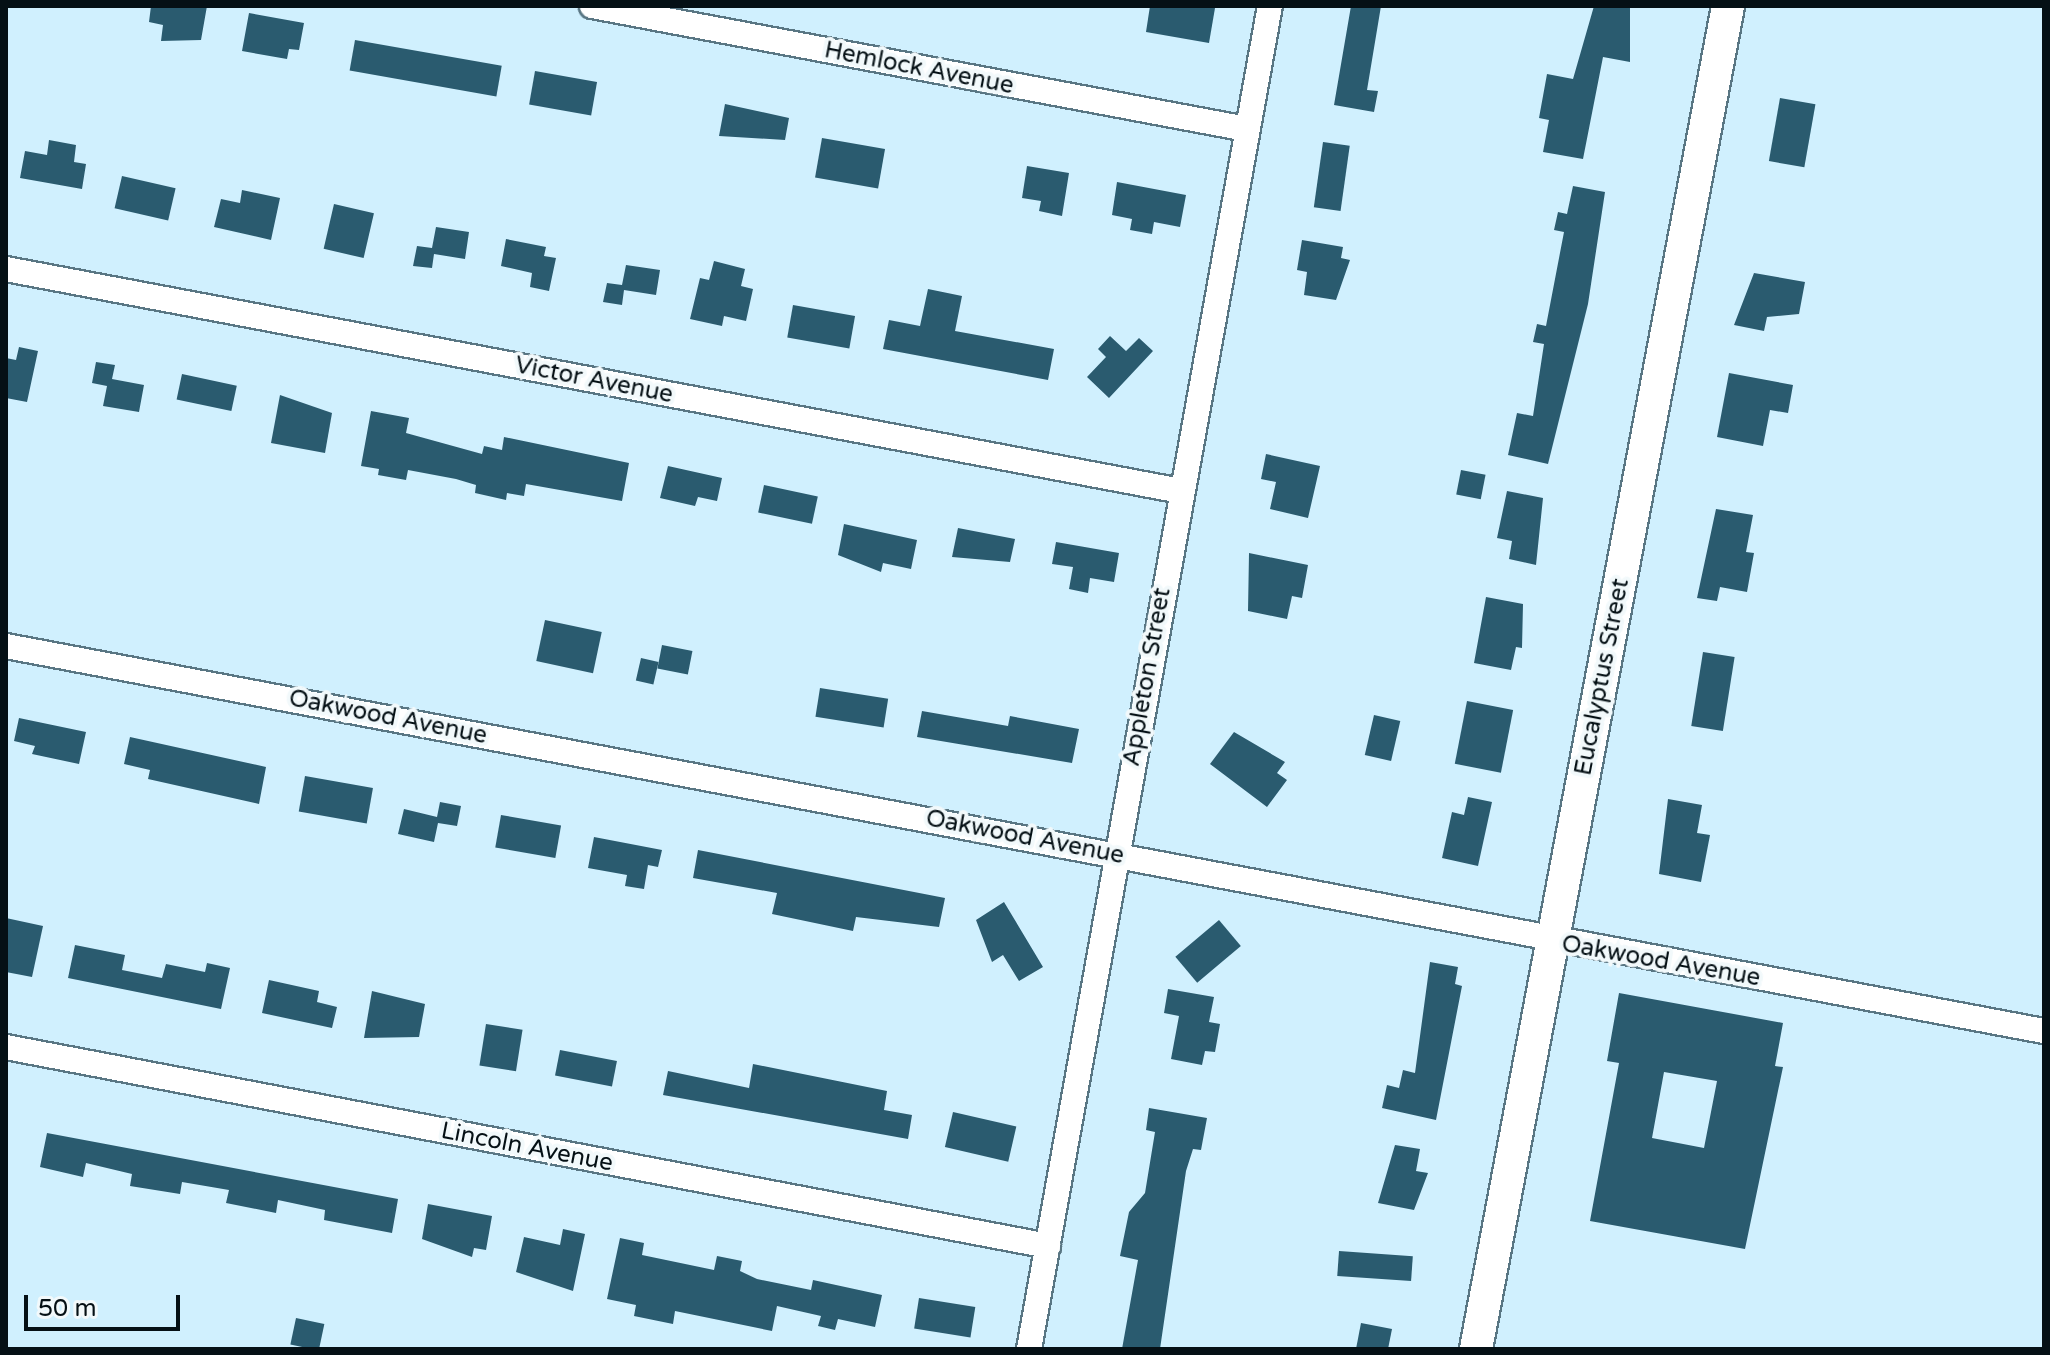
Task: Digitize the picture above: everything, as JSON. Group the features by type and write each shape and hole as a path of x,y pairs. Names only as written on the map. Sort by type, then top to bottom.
{"main road":[{"name":"Eucalyptus Street","path":"1476,1349 1728,6"}],"street":[{"name":"Hemlock Avenue","path":"592,6 1247,129"},
{"name":"Appleton Street","path":"1029,1349 1270,6"},
{"name":"Victor Avenue","path":"6,269 1181,491"},
{"name":"Oakwood Avenue","path":"6,646 1116,854 1553,941 2044,1031"},
{"name":"Lincoln Avenue","path":"6,1047 1048,1246"}],"building":[{"path":"151,6 207,6 201,40 161,41 163,25 149,22"},
{"path":"1150,6 1215,8 1209,43 1146,32"},
{"path":"1351,6 1381,6 1367,90 1378,91 1374,112 1334,105"},
{"path":"1594,6 1630,6 1630,62 1603,57 1583,159 1543,152 1549,120 1539,118 1547,74 1573,79"},
{"path":"249,13 304,23 299,50 289,49 287,59 242,51"},
{"path":"355,40 502,66 496,96 350,71"},
{"path":"535,71 597,82 591,115 529,104"},
{"path":"1780,98 1815,104 1804,167 1769,161"},
{"path":"725,104 789,118 785,140 719,136"},
{"path":"822,138 885,149 878,189 815,177"},
{"path":"49,140 76,145 74,162 86,164 82,189 20,178 25,151 47,155"},
{"path":"1323,142 1350,146 1341,211 1314,207"},
{"path":"1027,166 1069,173 1062,216 1039,211 1041,201 1022,198"},
{"path":"122,176 176,188 168,221 115,208"},
{"path":"1117,182 1186,195 1180,227 1154,222 1152,234 1130,230 1132,219 1112,215"},
{"path":"1573,186 1605,192 1588,304 1548,464 1508,455 1517,413 1533,416 1544,344 1533,342 1537,324 1546,326 1564,232 1554,230 1558,212 1567,214"},
{"path":"242,190 280,198 271,240 214,227 221,199 240,203"},
{"path":"334,204 374,213 364,258 324,249"},
{"path":"436,227 469,232 465,259 434,254 432,268 413,266 417,246 432,248"},
{"path":"506,239 546,247 544,256 556,258 549,291 530,287 532,273 501,266"},
{"path":"1302,240 1343,247 1341,258 1350,260 1336,300 1304,295 1307,272 1297,270"},
{"path":"714,261 745,269 741,286 753,289 746,321 724,316 722,326 690,319 700,278 709,280"},
{"path":"626,265 660,270 656,295 624,290 622,305 603,302 607,283 622,285"},
{"path":"1754,273 1805,282 1799,314 1767,317 1764,331 1734,325"},
{"path":"928,289 962,296 955,331 1054,349 1048,380 883,349 889,320 920,326"},
{"path":"793,305 855,316 849,348 787,337"},
{"path":"1110,336 1126,351 1139,338 1153,351 1109,398 1087,377 1106,357 1098,349"},
{"path":"19,347 38,351 27,402 6,398 6,358 16,360"},
{"path":"96,362 115,365 112,379 144,385 139,412 103,406 107,386 92,383"},
{"path":"1729,373 1793,385 1788,413 1770,410 1763,446 1717,437"},
{"path":"182,374 237,386 231,411 177,399"},
{"path":"280,395 332,413 325,453 271,443"},
{"path":"371,411 409,418 406,433 482,454 484,446 502,450 504,437 629,463 622,501 526,484 524,496 507,493 506,500 475,493 476,485 456,479 408,470 406,480 378,475 379,469 361,466"},
{"path":"1266,454 1320,466 1308,518 1270,509 1276,482 1261,479"},
{"path":"668,466 722,478 717,501 698,497 695,506 660,498"},
{"path":"1461,470 1486,475 1481,499 1456,495"},
{"path":"764,485 818,496 812,524 758,512"},
{"path":"1507,491 1543,498 1536,565 1509,559 1512,541 1497,538"},
{"path":"1716,509 1753,515 1746,552 1754,553 1747,592 1720,587 1717,601 1697,598"},
{"path":"844,524 917,540 911,569 883,563 881,572 838,555"},
{"path":"958,528 1015,539 1010,562 952,557"},
{"path":"1056,542 1119,553 1114,582 1090,578 1088,593 1069,589 1073,567 1052,564"},
{"path":"1249,553 1308,565 1302,598 1292,596 1287,619 1248,611"},
{"path":"1486,597 1523,604 1522,648 1516,647 1511,670 1474,663"},
{"path":"545,620 602,632 593,673 536,661"},
{"path":"662,645 692,651 688,674 657,669"},
{"path":"1703,652 1735,657 1723,731 1691,726"},
{"path":"641,658 659,662 653,684 636,680"},
{"path":"820,688 888,699 884,727 815,717"},
{"path":"1467,701 1513,710 1501,773 1455,764"},
{"path":"922,711 1008,726 1010,716 1079,729 1072,763 917,737"},
{"path":"1374,715 1400,721 1391,761 1365,755"},
{"path":"19,718 86,732 79,764 32,754 35,746 14,741"},
{"path":"1234,732 1285,762 1277,773 1287,780 1267,807 1210,764"},
{"path":"130,737 266,767 259,804 148,779 150,770 124,764"},
{"path":"305,776 373,788 367,823 299,811"},
{"path":"1468,797 1492,802 1478,866 1442,858 1452,812 1464,815"},
{"path":"1668,799 1702,805 1697,833 1710,835 1701,882 1659,874"},
{"path":"440,802 461,806 457,826 438,823 434,842 398,834 404,809 437,817"},
{"path":"501,815 561,826 555,858 495,847"},
{"path":"594,837 662,850 658,867 648,865 644,889 625,886 627,875 588,868"},
{"path":"698,850 945,898 939,927 856,917 853,931 772,914 777,893 693,878"},
{"path":"1004,902 1043,967 1019,981 1003,955 992,962 976,920"},
{"path":"6,918 43,926 32,977 6,972"},
{"path":"1219,920 1241,946 1197,983 1175,957"},
{"path":"75,945 125,955 122,970 162,978 166,964 205,972 207,963 230,968 221,1009 68,978"},
{"path":"1430,962 1458,967 1455,984 1462,986 1436,1120 1382,1108 1387,1085 1399,1088 1403,1070 1415,1073"},
{"path":"269,980 319,991 317,1002 337,1007 332,1028 262,1013"},
{"path":"1168,989 1214,997 1209,1022 1220,1024 1215,1052 1205,1051 1202,1065 1171,1059 1179,1016 1164,1013"},
{"path":"372,991 425,1004 419,1037 364,1038"},
{"path":"1619,993 1783,1023 1775,1066 1783,1067 1745,1249 1590,1221 1619,1063 1607,1061","holes":["1664,1072 1717,1081 1704,1148 1652,1138"]},
{"path":"486,1024 523,1030 516,1071 479,1065"},
{"path":"560,1050 617,1061 612,1087 555,1076"},
{"path":"753,1064 887,1091 884,1110 912,1115 908,1139 663,1095 668,1071 749,1088"},
{"path":"1149,1108 1207,1118 1201,1150 1193,1149 1186,1171 1160,1349 1122,1349 1138,1260 1120,1256 1129,1212 1145,1193 1155,1132 1146,1130"},
{"path":"953,1112 1016,1127 1008,1162 945,1147"},
{"path":"47,1133 398,1199 392,1233 324,1220 325,1210 278,1200 276,1213 226,1203 229,1190 182,1182 180,1194 130,1186 132,1174 86,1163 83,1177 40,1167"},
{"path":"1395,1145 1420,1149 1416,1171 1428,1173 1414,1210 1378,1203"},
{"path":"428,1204 492,1216 486,1250 474,1248 472,1257 422,1239"},
{"path":"563,1229 585,1234 573,1291 516,1272 524,1237 560,1245"},
{"path":"620,1238 644,1243 642,1255 714,1270 717,1256 742,1261 740,1271 757,1279 811,1290 813,1280 882,1295 875,1327 838,1319 835,1330 818,1326 821,1316 777,1306 772,1331 675,1311 673,1324 634,1316 636,1305 607,1299"},
{"path":"1339,1251 1413,1256 1411,1281 1337,1276"},
{"path":"919,1298 975,1307 970,1338 914,1329"},
{"path":"296,1318 324,1324 319,1349 290,1344"},
{"path":"1361,1323 1392,1329 1388,1349 1356,1349"}]}
